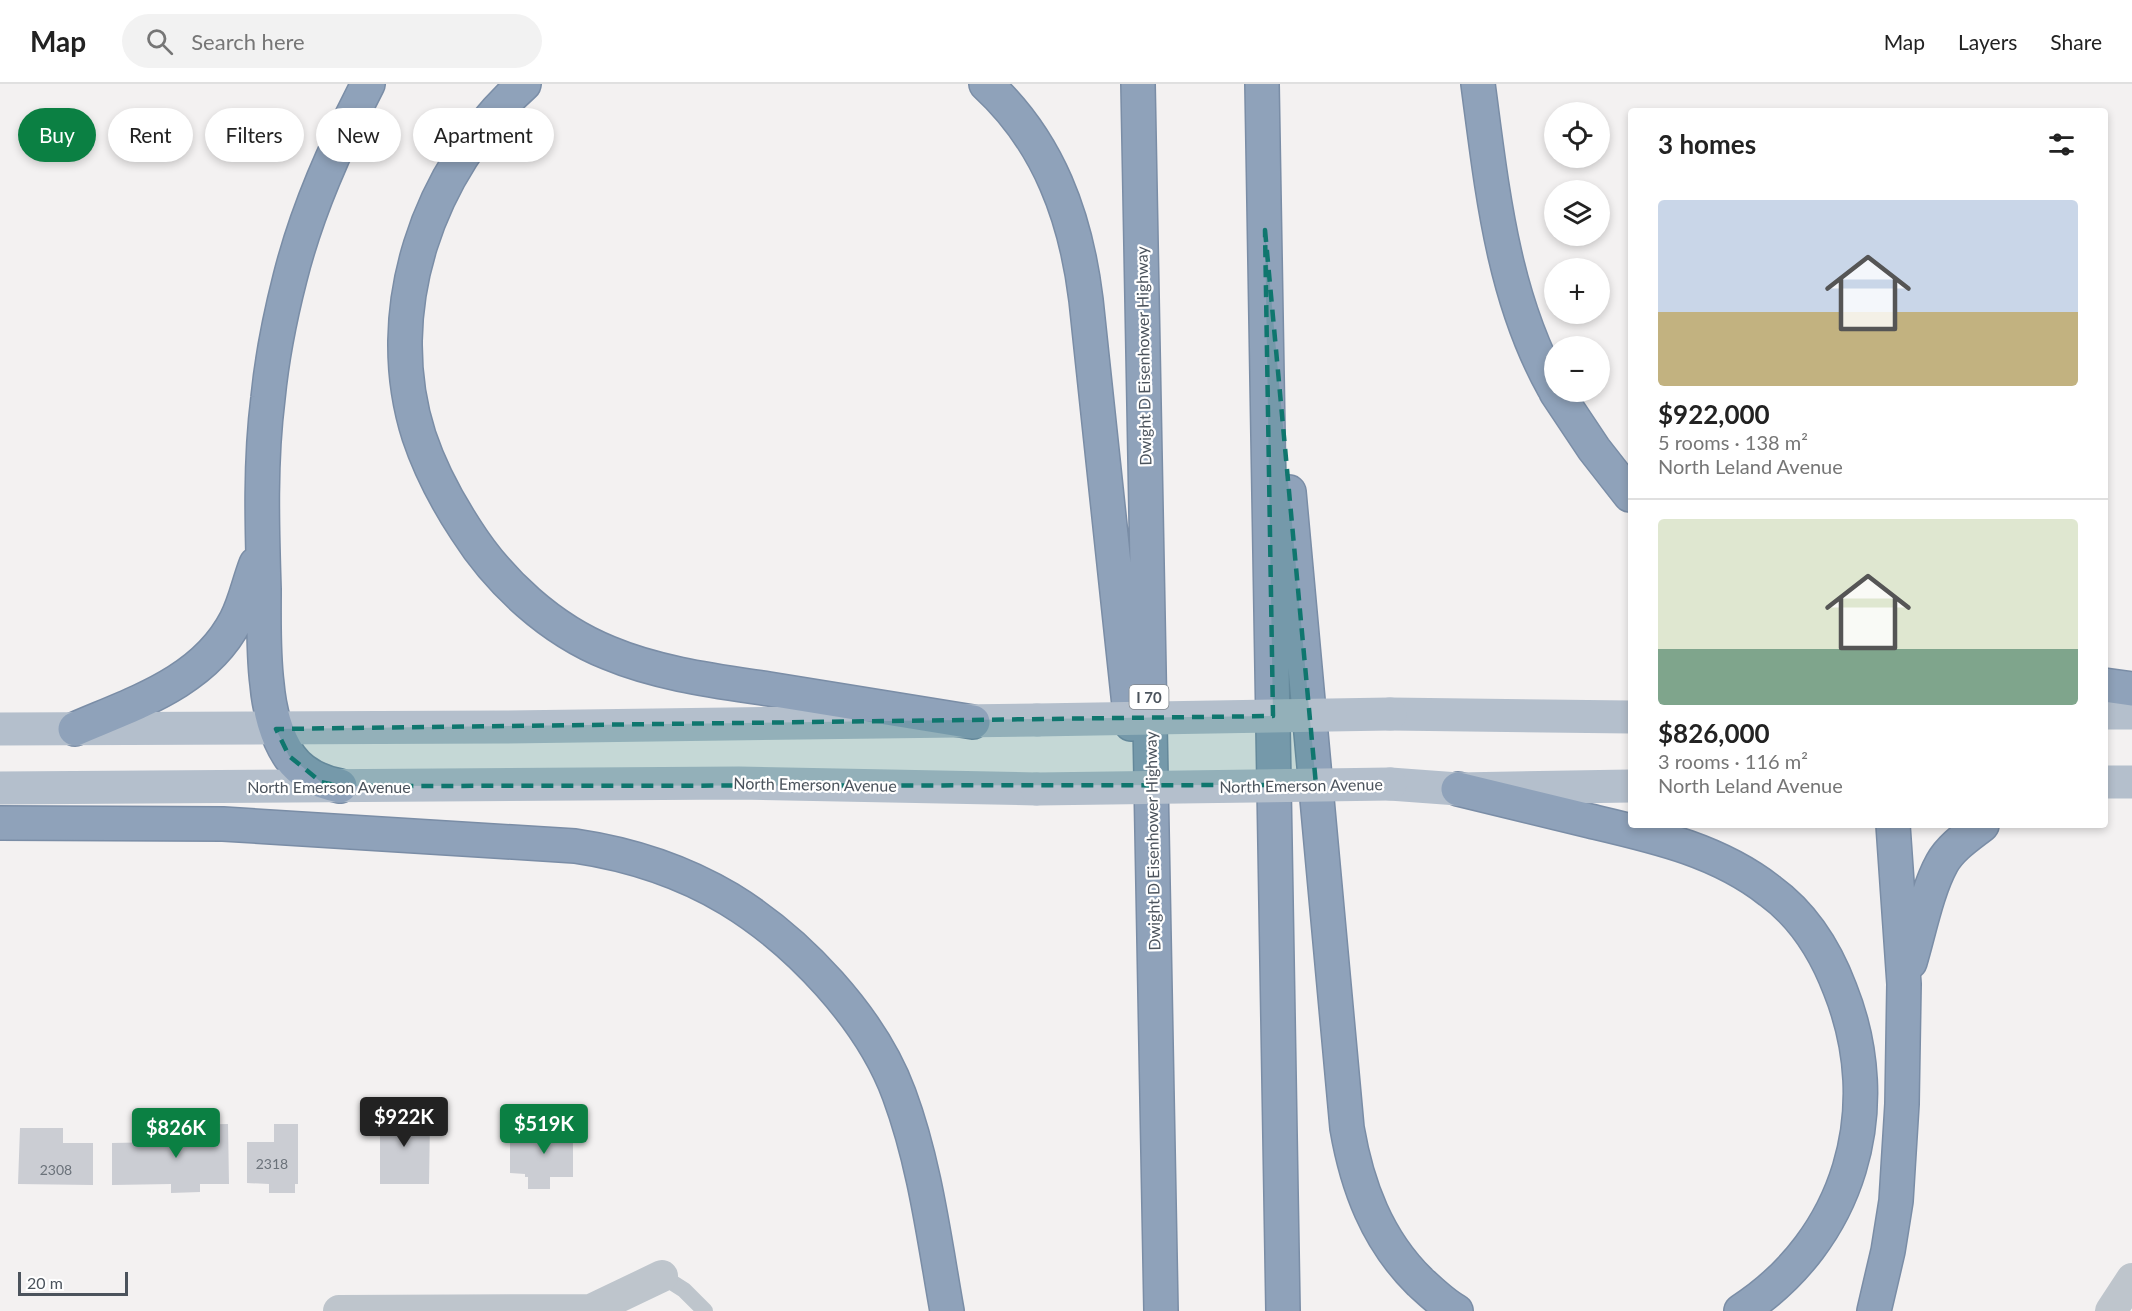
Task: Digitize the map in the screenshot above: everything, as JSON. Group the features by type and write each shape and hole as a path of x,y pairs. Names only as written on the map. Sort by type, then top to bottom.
{"highway":[{"path":"340,786 321,782 298,767 289,756 276,729 267,685 263,545 264,442 273,359 281,315 302,234 330,164 368,84"},
{"path":"524,84 507,99 475,137 444,186 424,232 406,318 408,378 419,436 443,493 476,545 516,591 539,610 575,635 608,653 648,666 700,678 973,722"},
{"path":"986,84 1013,110 1042,156 1069,213 1081,261 1154,943"},
{"name":"Dwight D Eisenhower Highway","path":"1138,84 1161,1311"},
{"path":"1262,84 1283,1311"},
{"path":"1478,84 1493,202 1509,276 1536,353 1544,369"},
{"path":"1264,230 1347,1128 1352,1158 1368,1207 1394,1252 1411,1273 1456,1311"},
{"path":"1563,402 1594,449 1628,492"},
{"path":"75,729 161,692 197,668 212,654 236,620 263,545"},
{"path":"2108,686 2132,689"},
{"path":"1458,789 1658,837 1725,862 1770,890 1789,907 1821,949 1832,969 1848,1009 1858,1054 1861,1107 1855,1152 1840,1197 1816,1240 1800,1262 1780,1281 1757,1301 1741,1311"},
{"path":"0,823 223,824 575,846 605,851 666,869 728,898 772,931 841,996 888,1070 908,1120 924,1180 947,1311"},
{"path":"1874,1311 1888,1251 1899,1173 1902,1104 1904,984 1893,828"},
{"path":"1904,984 1932,885 1942,862 1954,848 1978,828"}],"main road":[{"path":"2108,714 2132,713"},
{"path":"0,729 276,729 973,722 1390,714 1628,717"},
{"path":"2108,782 2132,782"},
{"name":"North Emerson Avenue","path":"0,788 739,783 1037,789 1390,784 1458,789 1628,786"}],"street":[{"path":"339,1311 591,1310 662,1276"},
{"path":"2111,1311 2132,1279"}],"lane":[{"path":"662,1276 684,1290 705,1311"}],"highlighted area":[{"path":"1265,230 1316,785 340,786 321,782 289,756 276,729 1273,716"}],"building":[{"path":"380,1108 408,1108 408,1120 430,1121 429,1184 380,1184"},
{"path":"228,1124 229,1184 200,1184 200,1192 171,1193 171,1184 112,1185 112,1143 164,1142 163,1125"},
{"path":"274,1124 298,1124 298,1184 295,1184 295,1193 269,1193 269,1184 247,1183 247,1142 274,1142"},
{"path":"527,1126 573,1126 573,1177 550,1177 550,1189 528,1189 528,1177 525,1177 525,1174 510,1173 510,1141 527,1141"},
{"path":"20,1128 63,1128 63,1143 93,1143 93,1185 18,1184"}]}
